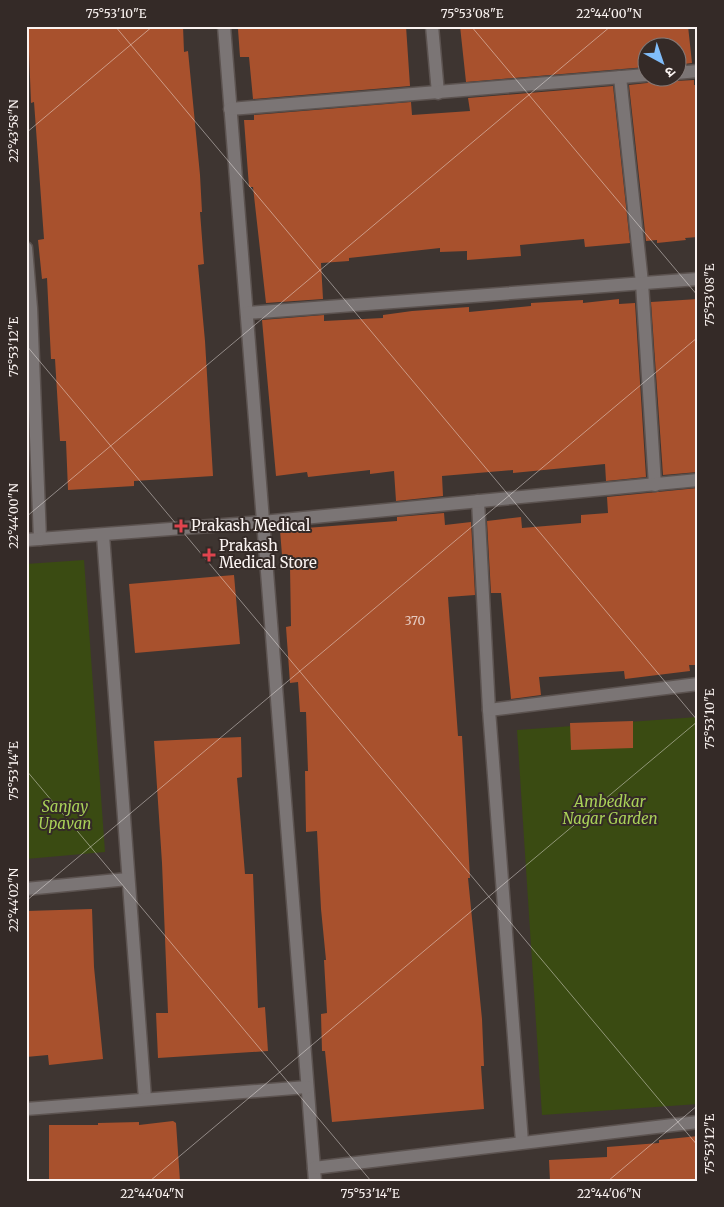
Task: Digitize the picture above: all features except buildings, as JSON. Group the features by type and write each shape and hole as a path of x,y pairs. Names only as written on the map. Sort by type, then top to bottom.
{"street":[{"path":"224,26 314,1174 522,1142 698,1122"},
{"path":"432,26 438,93"},
{"path":"230,109 636,76"},
{"path":"620,77 642,283 655,485"},
{"path":"26,248 40,539"},
{"path":"247,313 698,279"},
{"path":"26,540 262,522 698,480"},
{"path":"478,501 489,710 522,1142"},
{"path":"103,534 145,1099"},
{"path":"489,710 698,684"},
{"path":"26,889 128,879"},
{"path":"26,1109 308,1086"}],"green space":[{"name":"Sanjay Upavan","path":"84,560 105,852 26,859 26,564"},
{"name":"Ambedkar Nagar Garden","path":"698,717 698,1104 542,1115 517,730"}],"place":[{"name":"Prakash Medical","path":"181,526"},
{"name":"Prakash Medical Store","path":"209,555"}]}
